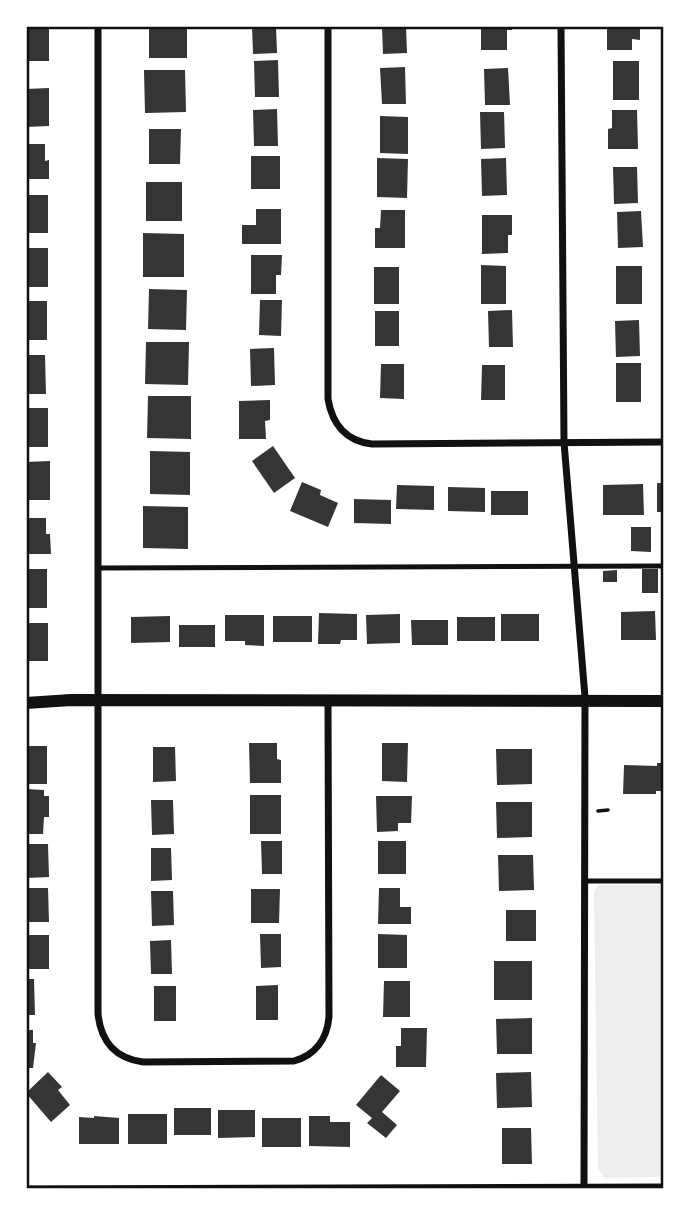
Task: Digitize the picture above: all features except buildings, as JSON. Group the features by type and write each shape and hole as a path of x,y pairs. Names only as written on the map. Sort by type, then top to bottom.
{"street":[{"path":"98,26 98,1014 103,1038 120,1056 143,1062 294,1061 312,1053 323,1040 329,1017 328,701"},
{"path":"328,26 328,399 332,417 347,436 362,443 664,442"},
{"path":"561,26 564,442 585,702 584,1188"},
{"path":"26,703 97,700 664,701"}],"lane":[{"path":"98,568 664,566"},
{"path":"585,881 664,881"},
{"path":"26,1188 664,1186"}],"path":[{"path":"596,811 608,810"}],"shaded area":[{"path":"599,885 664,885 664,1177 605,1178 598,1169 594,891"}]}
